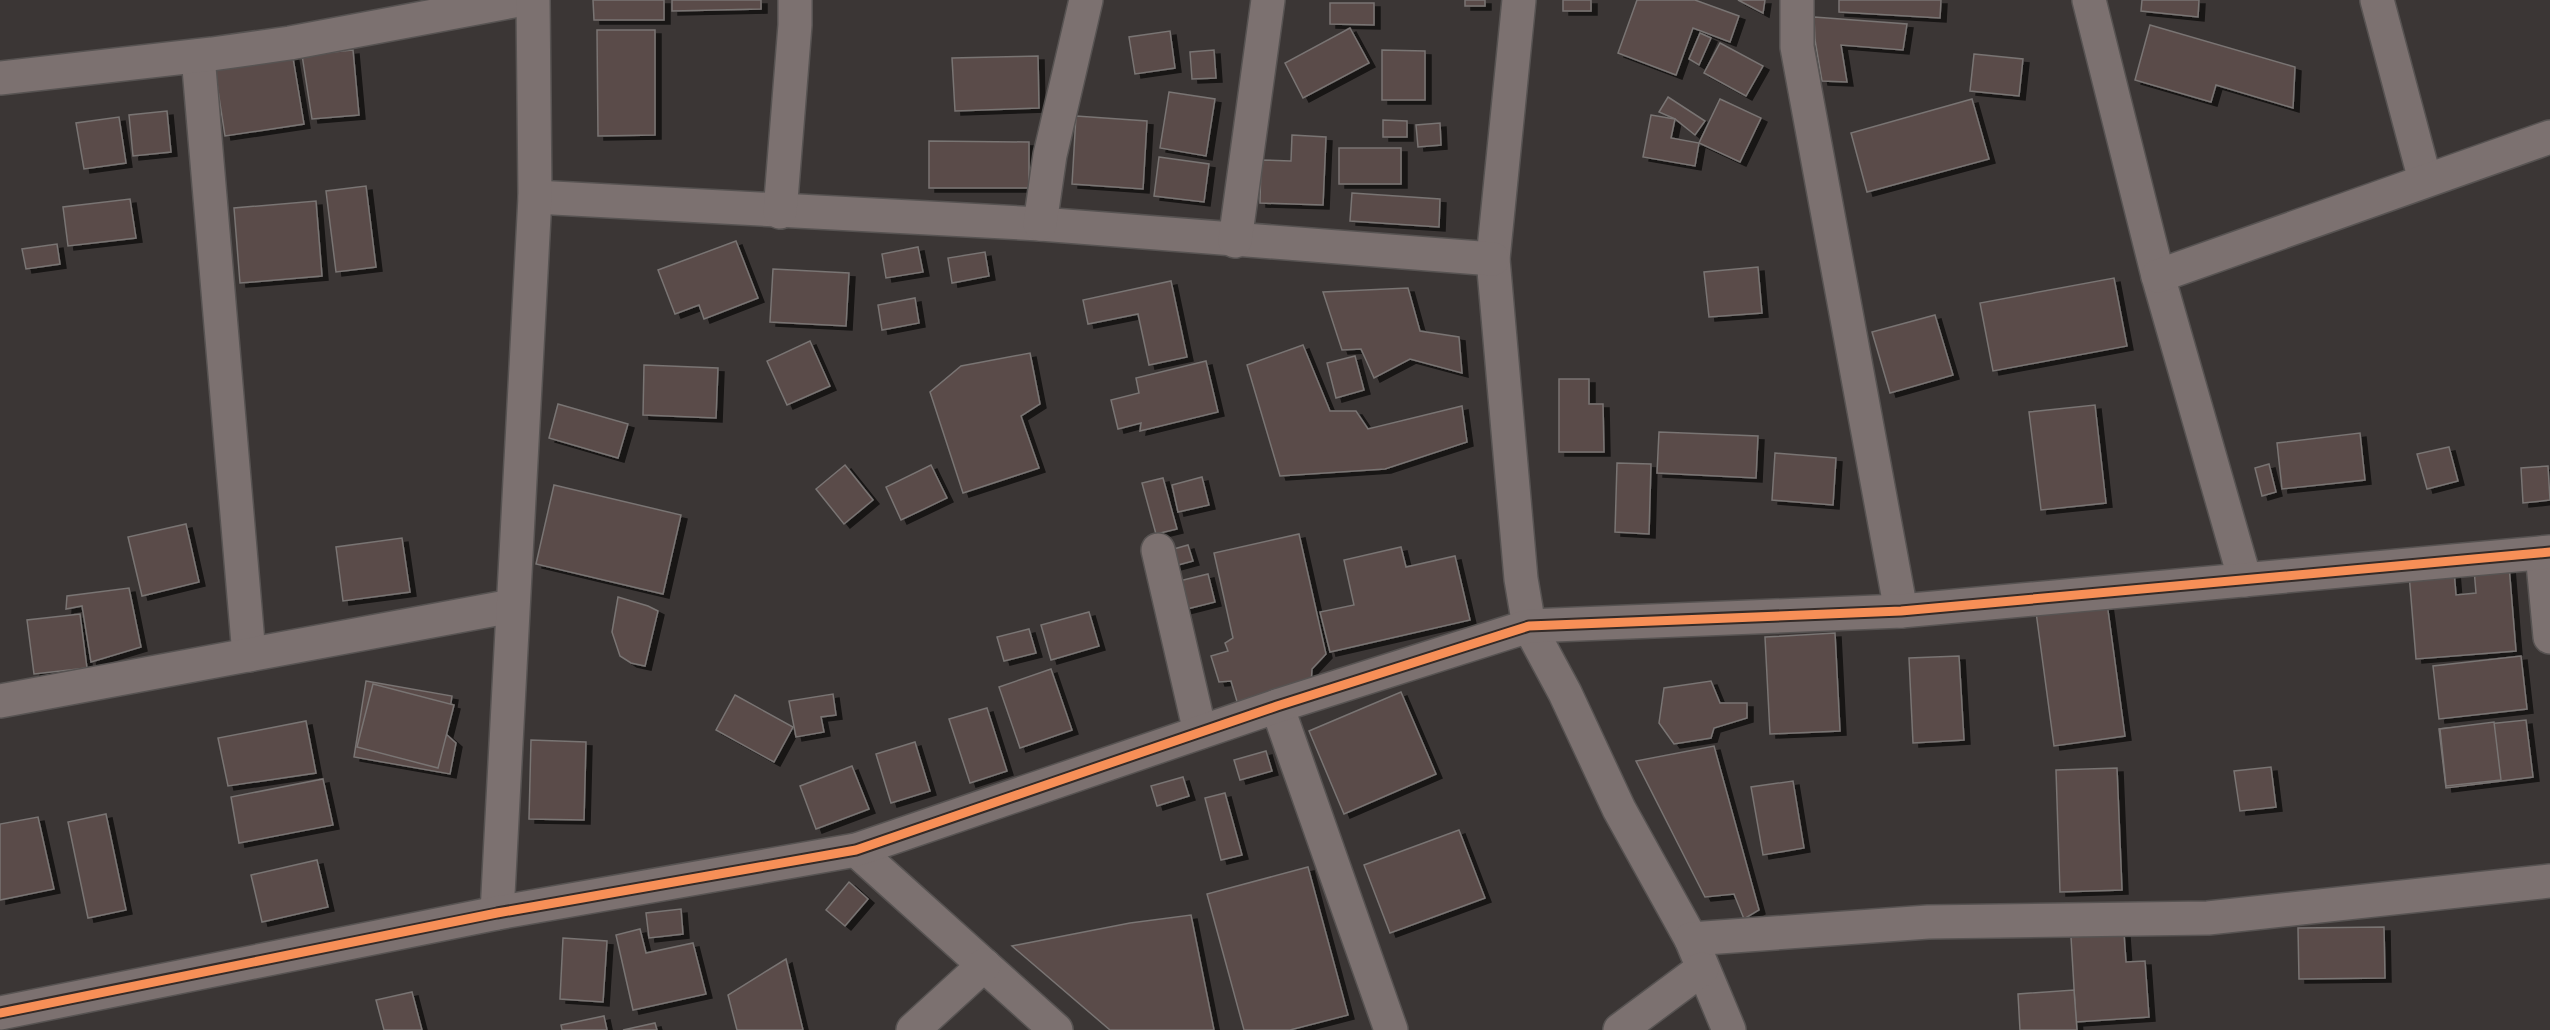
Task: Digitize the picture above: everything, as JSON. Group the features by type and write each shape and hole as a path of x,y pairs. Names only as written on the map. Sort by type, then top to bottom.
{"street":[{"path":"0,78 198,56 290,43 519,0"},
{"path":"497,913 535,197 533,0"},
{"path":"780,212 795,0"},
{"path":"1040,224 1050,155 1086,0"},
{"path":"1236,241 1268,0"},
{"path":"1519,0 1493,259 1521,579 1529,626 1565,693 1619,809 1690,939 1729,1030"},
{"path":"1797,0 1797,47 1901,611"},
{"path":"2089,0 2158,276 2245,580"},
{"path":"2378,0 2425,180"},
{"path":"198,56 249,655"},
{"path":"2158,276 2550,136"},
{"path":"535,197 780,212 1040,224 1236,241 1493,259"},
{"path":"1158,550 1200,732"},
{"path":"0,1013 497,913 856,850 1277,706 1529,626 1901,611 2546,552 2550,637"},
{"path":"0,702 512,606"},
{"path":"1277,706 1391,1030"},
{"path":"856,850 1056,1030"},
{"path":"1690,939 1928,922 2208,918 2550,881"},
{"path":"913,1030 984,965"},
{"path":"1620,1030 1702,969"}],"building":[{"path":"593,0 664,0 664,20 594,20"},
{"path":"672,0 761,0 761,9 672,11"},
{"path":"1465,0 1485,0 1485,6 1465,6"},
{"path":"1563,0 1591,0 1591,11 1563,11"},
{"path":"1637,0 1695,0 1739,16 1730,42 1693,28 1676,75 1618,53"},
{"path":"1738,0 1765,0 1763,13"},
{"path":"1839,0 1941,0 1940,18 1839,12"},
{"path":"2142,0 2199,0 2198,17 2141,11"},
{"path":"1330,3 1374,3 1374,25 1330,24"},
{"path":"1814,17 1907,24 1903,50 1841,45 1847,82 1822,81 1815,40"},
{"path":"2150,25 2295,67 2293,108 2216,85 2211,102 2135,80"},
{"path":"1350,28 1369,63 1303,98 1285,63"},
{"path":"597,30 655,30 655,135 598,136"},
{"path":"1170,31 1175,68 1135,74 1129,37"},
{"path":"1700,33 1711,38 1699,65 1689,59"},
{"path":"1720,43 1763,66 1746,96 1704,73"},
{"path":"291,46 304,124 225,136 213,58"},
{"path":"353,50 359,115 312,119 302,55"},
{"path":"1214,50 1216,78 1192,79 1190,52"},
{"path":"1382,50 1425,51 1425,100 1382,100"},
{"path":"1974,54 2023,59 2019,96 1970,91"},
{"path":"1038,56 1039,108 955,111 952,58"},
{"path":"1169,92 1215,99 1206,156 1160,148"},
{"path":"1668,97 1705,121 1695,135 1675,119 1659,112"},
{"path":"1720,99 1761,118 1740,162 1699,143"},
{"path":"1972,99 1989,159 1867,192 1851,133"},
{"path":"167,111 171,152 133,156 129,115"},
{"path":"1651,115 1675,119 1671,138 1699,143 1695,166 1643,157"},
{"path":"1076,116 1147,121 1143,189 1072,184"},
{"path":"119,117 126,163 84,169 76,123"},
{"path":"1383,120 1407,121 1407,137 1383,137"},
{"path":"1440,123 1441,145 1418,147 1416,125"},
{"path":"1292,135 1326,137 1323,205 1260,203 1261,160 1291,161"},
{"path":"929,141 1029,142 1029,188 929,188"},
{"path":"1339,148 1401,148 1401,184 1339,184"},
{"path":"1159,157 1209,164 1204,202 1154,196"},
{"path":"366,186 376,267 336,272 326,191"},
{"path":"1352,193 1440,199 1439,227 1350,221"},
{"path":"130,199 136,238 68,246 63,207"},
{"path":"316,201 322,276 240,283 234,208"},
{"path":"736,241 758,298 704,319 699,305 675,314 658,270"},
{"path":"57,244 60,264 26,269 22,249"},
{"path":"918,247 923,272 886,278 882,254"},
{"path":"985,252 989,276 952,283 948,258"},
{"path":"1758,267 1762,313 1709,317 1704,272"},
{"path":"773,269 849,273 846,326 770,322"},
{"path":"2114,278 2127,346 1993,371 1980,303"},
{"path":"1171,281 1187,357 1149,365 1138,314 1088,324 1083,300"},
{"path":"1408,288 1420,331 1459,337 1462,373 1410,359 1374,378 1361,349 1342,350 1323,292"},
{"path":"915,298 919,323 882,330 878,305"},
{"path":"1935,315 1953,375 1890,393 1872,332"},
{"path":"810,341 830,386 787,405 767,361"},
{"path":"1303,345 1330,411 1356,411 1368,429 1462,406 1467,442 1385,469 1280,476 1247,365"},
{"path":"1030,353 1040,404 1021,416 1039,468 963,493 930,392 961,366"},
{"path":"1355,356 1364,390 1336,398 1327,363"},
{"path":"1206,361 1218,412 1140,431 1141,423 1118,429 1111,400 1139,393 1136,378"},
{"path":"644,365 718,368 716,418 643,415"},
{"path":"1559,379 1589,379 1589,404 1603,404 1604,452 1559,452"},
{"path":"558,404 628,424 618,458 549,438"},
{"path":"2095,405 2106,503 2041,510 2029,412"},
{"path":"1659,432 1758,436 1756,478 1657,473"},
{"path":"2360,433 2365,480 2282,489 2277,443"},
{"path":"2449,447 2458,481 2427,489 2417,454"},
{"path":"1775,453 1836,458 1833,505 1772,500"},
{"path":"1617,463 1651,464 1649,534 1615,532"},
{"path":"2269,464 2276,492 2262,496 2255,468"},
{"path":"845,465 873,500 844,524 816,489"},
{"path":"931,465 947,498 901,520 886,487"},
{"path":"2548,466 2550,500 2523,503 2521,468"},
{"path":"1202,477 1209,505 1178,512 1172,485"},
{"path":"1163,478 1177,529 1156,534 1142,483"},
{"path":"554,485 681,515 663,594 536,564"},
{"path":"186,524 199,582 142,596 128,537"},
{"path":"1299,534 1326,654 1312,669 1311,685 1238,705 1231,681 1219,682 1211,656 1228,651 1225,643 1233,638 1214,553"},
{"path":"402,538 410,592 343,601 336,547"},
{"path":"1188,545 1193,561 1167,568 1163,552"},
{"path":"1401,547 1406,567 1455,556 1470,620 1330,652 1320,612 1354,605 1344,560"},
{"path":"2509,566 2516,651 2416,659 2409,574 2454,570 2456,595 2476,593 2474,569"},
{"path":"1208,574 1215,602 1179,611 1171,583"},
{"path":"129,588 141,647 91,662 82,606 66,609 67,596"},
{"path":"618,597 658,611 645,666 631,663 620,656 612,632"},
{"path":"2107,603 2125,736 2054,746 2036,612"},
{"path":"1089,612 1099,646 1051,660 1041,625"},
{"path":"80,614 87,668 34,674 27,620"},
{"path":"1029,629 1036,653 1004,661 997,637"},
{"path":"1835,633 1840,731 1770,734 1765,637"},
{"path":"1959,656 1964,740 1913,743 1909,658"},
{"path":"2521,656 2527,709 2439,719 2433,666"},
{"path":"1051,669 1072,730 1020,748 999,687"},
{"path":"366,681 452,696 446,734 456,743 450,774 354,757"},
{"path":"1711,681 1720,703 1747,703 1747,718 1714,728 1711,738 1674,744 1659,723 1664,688"},
{"path":"373,684 454,705 438,768 357,747"},
{"path":"1401,692 1436,774 1344,814 1309,731"},
{"path":"833,694 836,715 821,717 824,732 796,737 789,701"},
{"path":"735,695 793,727 774,762 716,730"},
{"path":"987,708 1007,771 970,783 949,719"},
{"path":"2526,720 2533,777 2446,788 2439,729"},
{"path":"306,721 316,773 228,786 218,738"},
{"path":"2494,722 2501,780 2446,786 2440,729"},
{"path":"531,740 586,742 584,820 529,819"},
{"path":"915,742 930,791 891,803 876,754"},
{"path":"1714,746 1759,910 1744,919 1734,894 1705,897 1636,761"},
{"path":"1266,751 1272,771 1240,780 1234,760"},
{"path":"852,766 869,809 816,829 800,786"},
{"path":"2271,767 2276,807 2240,811 2234,771"},
{"path":"2117,768 2122,890 2060,892 2056,770"},
{"path":"1183,777 1189,796 1157,806 1151,786"},
{"path":"323,779 333,825 239,843 231,797"},
{"path":"1793,781 1804,848 1763,855 1751,787"},
{"path":"1225,793 1242,855 1221,860 1205,798"},
{"path":"106,814 126,910 88,918 68,822"},
{"path":"38,817 54,889 0,900 0,824"},
{"path":"1459,830 1485,898 1390,933 1364,865"},
{"path":"317,860 328,907 262,922 251,875"},
{"path":"1308,867 1348,1015 1290,1030 1244,1030 1207,894"},
{"path":"849,882 868,899 845,926 826,910"},
{"path":"681,909 683,934 649,938 646,913"},
{"path":"1191,915 1214,1030 1110,1030 1012,946 1130,923"},
{"path":"2384,927 2385,978 2299,979 2298,928"},
{"path":"640,929 646,953 693,943 706,994 633,1010 616,935"},
{"path":"2124,933 2126,962 2145,961 2149,1017 2076,1022 2071,937"},
{"path":"563,938 607,941 603,1002 560,999"},
{"path":"786,959 803,1030 737,1030 728,995"},
{"path":"2074,990 2077,1030 2020,1030 2018,994"},
{"path":"412,992 422,1030 384,1030 376,1000"},
{"path":"604,1016 607,1030 562,1030 561,1025"},
{"path":"655,1023 657,1030 623,1030"}],"cycle path":[{"path":"0,1013 497,913 856,850 1277,706 1529,626 1901,611 2550,552"}]}
